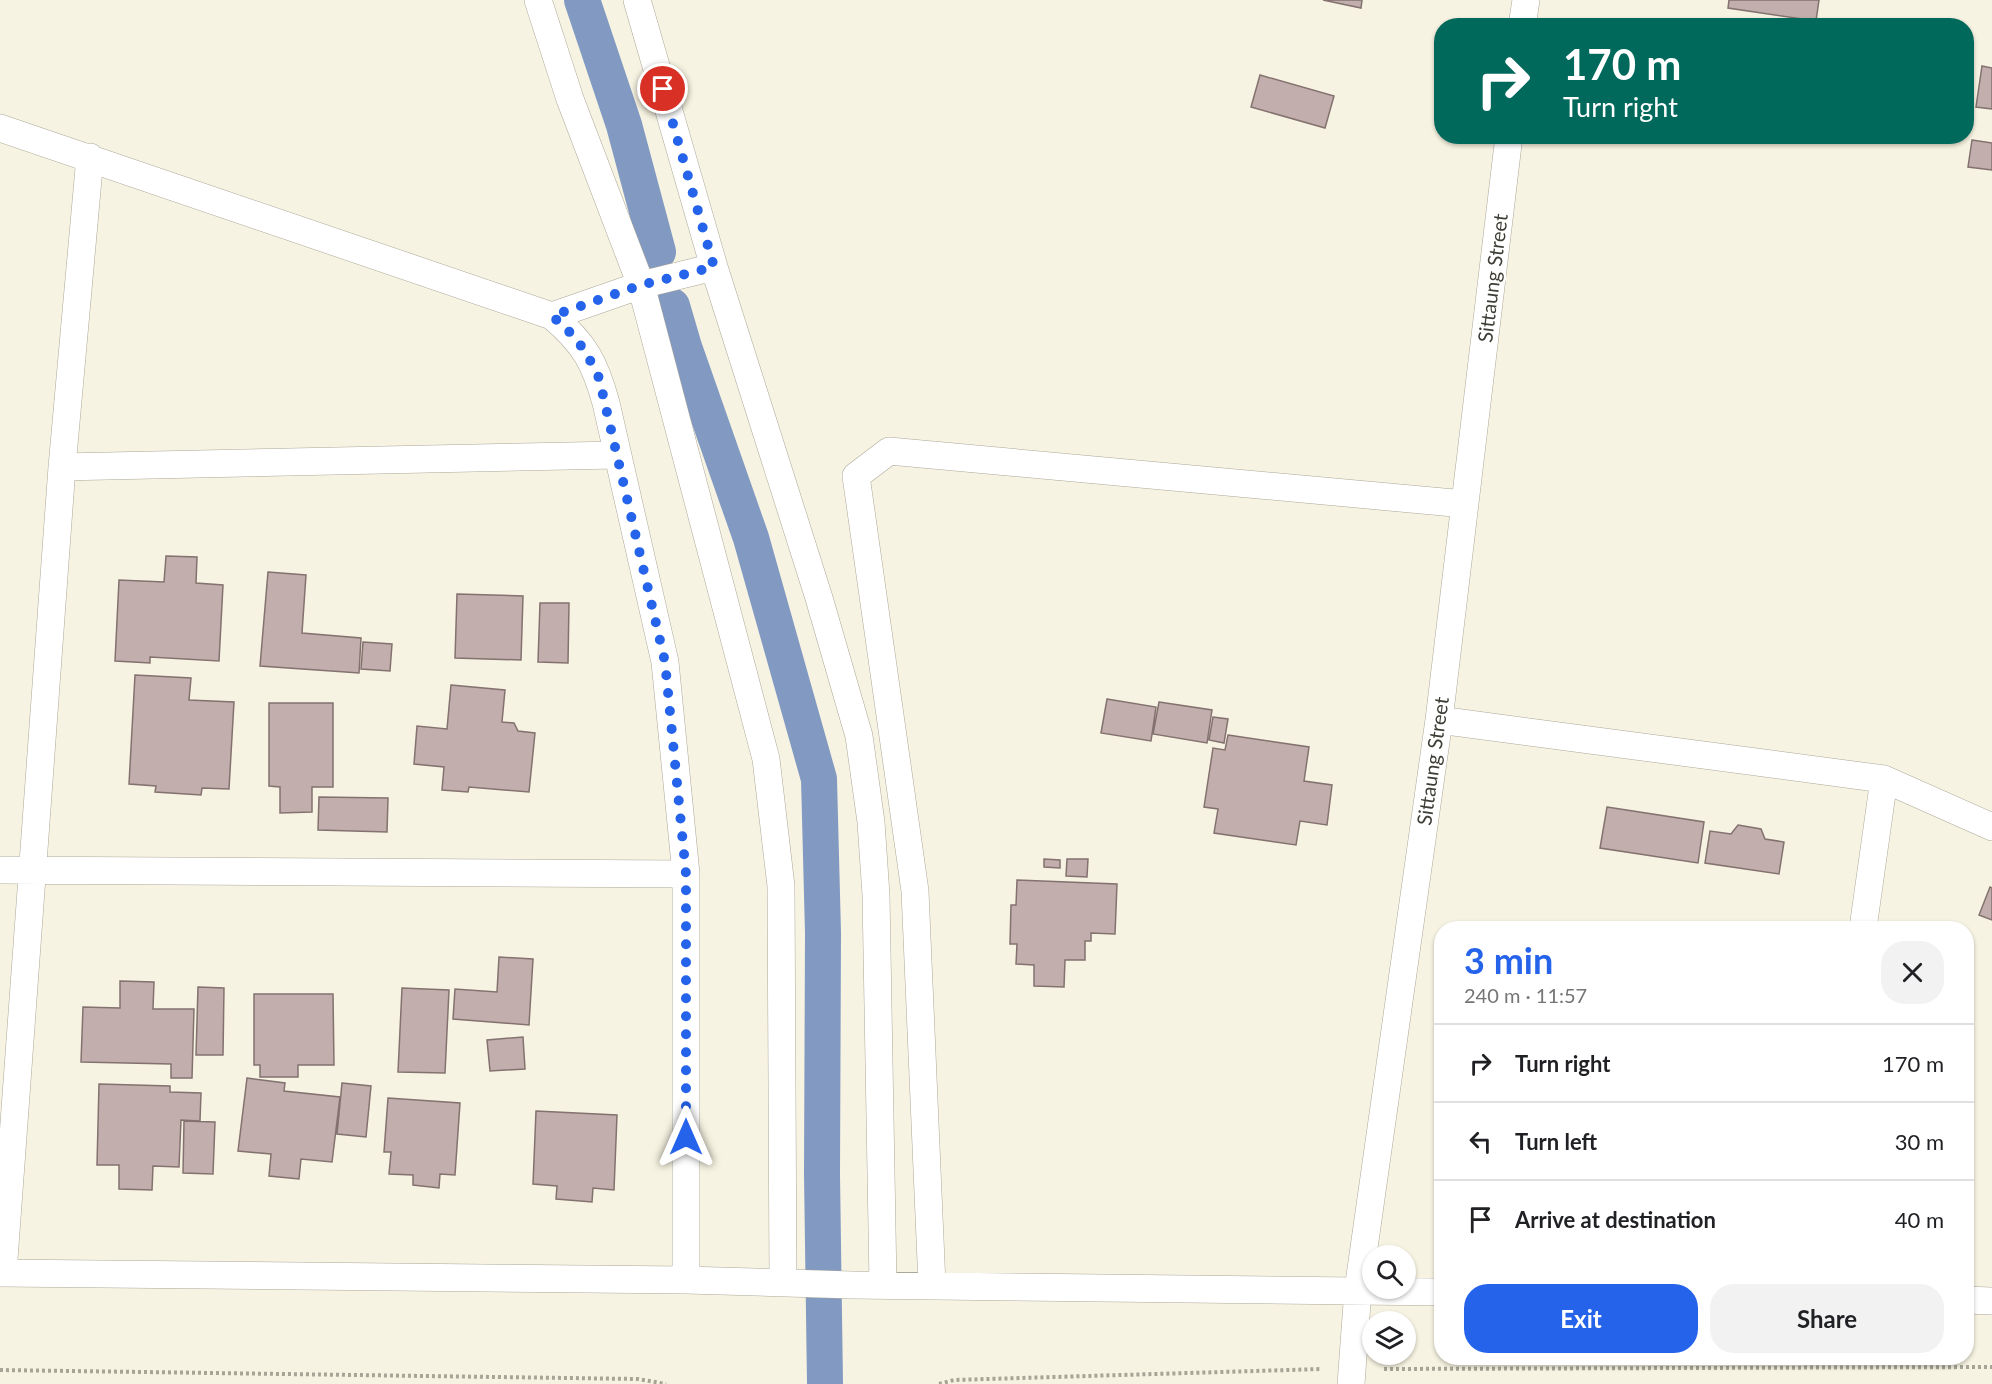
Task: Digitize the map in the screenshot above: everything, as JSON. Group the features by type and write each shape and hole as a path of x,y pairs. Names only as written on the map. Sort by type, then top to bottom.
{"street":[{"path":"538,0 570,99 641,285 766,759 781,886 794,1284"},
{"path":"638,0 714,267 819,598 858,736 871,822 876,895 884,1284"},
{"path":"1523,18 1526,0"},
{"path":"0,128 552,316 571,332 586,350 599,378 665,662 686,874 686,1280"},
{"name":"Sittaung Street","path":"1352,1376 1358,1290 1438,720 1508,144"},
{"path":"90,158 62,467 34,871 2,1273 686,1280 852,1285 1434,1292"},
{"path":"552,316 641,285 714,267"},
{"path":"932,1285 915,891 856,476 889,451 1465,504"},
{"path":"62,467 617,455"},
{"path":"1438,720 1884,779 1992,827"},
{"path":"1864,921 1884,779"},
{"path":"0,870 686,874"},
{"path":"1974,1300 1992,1301"}],"path":[{"path":"939,1384 954,1380 1992,1367"},
{"path":"0,1370 638,1379 666,1384"}],"building":[{"path":"1323,0 1362,0 1361,8"},
{"path":"1729,0 1819,0 1816,18 1796,18 1728,8"},
{"path":"1982,66 1992,68 1992,109 1976,107"},
{"path":"1260,75 1334,96 1325,128 1251,107"},
{"path":"1974,140 1992,143 1992,170 1968,167"},
{"path":"166,556 197,557 196,583 223,585 219,661 150,657 150,663 115,661 119,580 164,582"},
{"path":"268,572 306,575 302,633 361,638 359,673 260,666"},
{"path":"457,594 523,596 521,660 455,658"},
{"path":"540,603 569,603 568,663 538,662"},
{"path":"363,642 392,644 390,671 361,669"},
{"path":"135,675 191,678 189,700 234,702 229,789 202,788 201,795 155,792 156,786 129,784"},
{"path":"451,685 505,690 502,722 514,723 518,731 535,733 529,792 469,787 468,792 442,790 444,767 414,764 417,726 447,729"},
{"path":"1107,699 1156,707 1151,741 1101,733"},
{"path":"1159,702 1212,710 1207,743 1153,734"},
{"path":"269,703 333,703 333,787 312,787 312,812 280,813 280,787 269,786"},
{"path":"1213,717 1228,719 1224,743 1209,740"},
{"path":"1228,735 1309,747 1304,781 1332,785 1327,825 1300,821 1296,845 1214,833 1218,809 1204,807 1213,748 1225,750"},
{"path":"319,797 388,798 387,832 318,830"},
{"path":"1607,807 1704,822 1698,863 1600,848"},
{"path":"1738,825 1761,829 1765,839 1784,842 1779,874 1705,863 1710,831 1731,834"},
{"path":"1044,859 1060,860 1060,868 1044,867"},
{"path":"1067,859 1088,859 1087,877 1066,876"},
{"path":"1017,880 1117,884 1115,934 1091,933 1091,941 1085,941 1085,960 1065,960 1064,987 1034,986 1034,965 1016,964 1017,944 1010,944 1011,905 1016,905"},
{"path":"1990,887 1992,888 1992,920 1979,915"},
{"path":"499,957 533,959 529,1025 453,1019 455,989 497,992"},
{"path":"120,981 154,982 153,1009 194,1009 192,1078 171,1078 171,1064 81,1062 83,1007 120,1008"},
{"path":"198,987 224,988 223,1055 196,1055"},
{"path":"402,988 449,990 445,1073 398,1072"},
{"path":"254,994 333,994 334,1065 298,1065 298,1077 260,1077 260,1065 254,1065"},
{"path":"523,1037 525,1069 490,1071 487,1040"},
{"path":"247,1078 285,1083 284,1091 340,1097 332,1162 301,1159 299,1179 269,1176 271,1154 238,1151"},
{"path":"342,1083 371,1086 366,1137 337,1134"},
{"path":"99,1084 170,1086 170,1092 201,1093 200,1121 181,1120 179,1167 153,1166 152,1190 119,1189 119,1165 97,1165"},
{"path":"388,1098 460,1103 455,1175 440,1174 439,1188 413,1185 413,1175 389,1174 391,1152 384,1152"},
{"path":"536,1111 617,1115 614,1190 593,1188 592,1202 556,1199 557,1186 533,1184"},
{"path":"184,1121 215,1122 213,1174 183,1173"}],"waterway":[{"path":"582,0 624,125 658,252"},
{"path":"672,306 684,347 751,538 819,779 823,933 822,1174 825,1384"}],"route":[{"path":"663,89 714,267 641,285 552,316 571,332 586,350 599,378 665,662 686,874 686,1137"}]}
